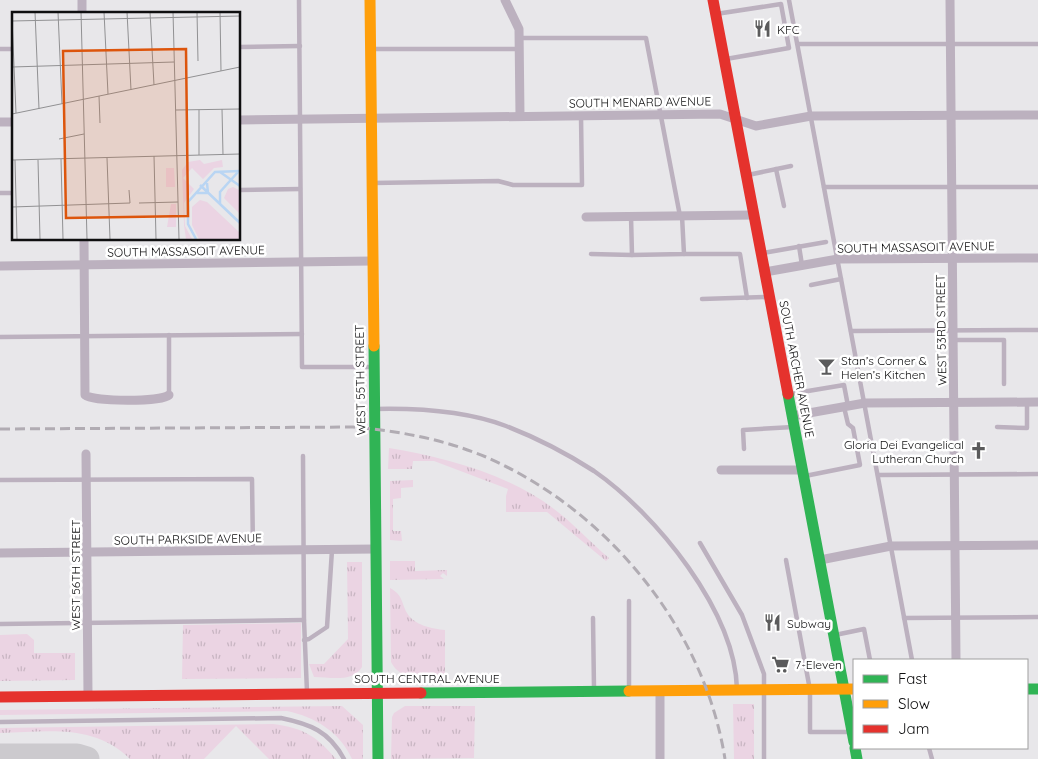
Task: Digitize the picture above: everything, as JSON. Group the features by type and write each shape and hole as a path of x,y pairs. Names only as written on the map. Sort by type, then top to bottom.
{"main road":[{"name":"WEST 55TH STREET","path":"370,0 378,759"},
{"name":"SOUTH ARCHER AVENUE","path":"713,0 834,635 849,689 853,737"},
{"name":"SOUTH CENTRAL AVENUE","path":"0,696 849,689"}],"street":[{"path":"504,0 519,29 520,116"},
{"name":"WEST 53RD STREET","path":"950,0 956,659"},
{"name":"SOUTH MENARD AVENUE","path":"240,120 720,114 756,126 811,116 1038,115"},
{"path":"586,217 754,215"},
{"path":"84,240 85,395 98,399 157,399 169,395"},
{"name":"SOUTH MASSASOIT AVENUE","path":"765,272 838,259 1038,258"},
{"name":"SOUTH MASSASOIT AVENUE","path":"0,266 372,261"},
{"path":"792,416 864,403 1038,402"},
{"name":"WEST 56TH STREET","path":"86,454 88,695"},
{"path":"720,470 803,473"},
{"path":"820,560 891,546 1038,545"},
{"name":"SOUTH PARKSIDE AVENUE","path":"0,553 376,549"},
{"path":"660,691 660,759"}],"lane":[{"path":"299,0 302,368 374,366"},
{"path":"790,0 912,659"},
{"path":"716,14 781,4 789,48 724,59"},
{"path":"519,38 646,38 681,216 684,254"},
{"path":"798,44 1038,44"},
{"path":"240,47 300,46"},
{"path":"370,49 519,49"},
{"path":"372,183 498,181 513,185 582,184 582,116"},
{"path":"746,175 791,166"},
{"path":"776,169 784,206"},
{"path":"824,188 1038,187"},
{"path":"240,190 300,189"},
{"path":"631,216 632,255"},
{"path":"761,253 826,242"},
{"path":"799,246 802,266"},
{"path":"591,254 740,254 747,298"},
{"path":"811,285 841,279"},
{"path":"702,299 770,297"},
{"path":"953,335 1038,330"},
{"path":"851,331 953,335 1004,340 1004,384"},
{"path":"0,337 302,334"},
{"path":"169,335 169,395"},
{"path":"788,394 844,385 848,424 853,428 860,465 803,473"},
{"path":"997,427 1027,428 1027,402"},
{"path":"374,410 454,413 504,425 549,444 594,472 634,505 668,542 697,579 716,615 729,648 736,675 737,690"},
{"path":"744,449 744,430 794,427"},
{"path":"303,456 304,640 307,693"},
{"path":"878,474 1038,474"},
{"path":"0,480 252,479 253,550"},
{"path":"700,543 742,615 764,674 764,759"},
{"path":"304,640 310,639 327,627 332,550"},
{"path":"786,560 810,690 810,732 853,737"},
{"path":"629,601 629,691"},
{"path":"904,618 1038,617"},
{"path":"593,618 594,691"},
{"path":"0,624 304,620"},
{"path":"834,635 864,629 870,659"},
{"path":"0,722 281,718 306,723 325,734 344,759"}],"green space":[{"path":"389,448 453,462 517,486 561,514 609,558 606,561 547,512 506,512 508,489 434,461 413,461 412,469 388,469"},
{"path":"413,480 413,487 401,488 401,498 393,499 393,531 401,531 402,541 390,540 390,481"},
{"path":"390,561 415,561 415,571 447,570 447,576 443,573 440,576 444,579 390,580"},
{"path":"347,562 362,562 362,667 358,672 347,677 314,677 309,664 324,664 348,639"},
{"path":"390,588 400,596 407,613 414,621 429,627 445,630 445,677 422,678 407,676 395,668 391,662"},
{"path":"301,623 301,678 182,679 183,625"},
{"path":"27,634 34,640 34,653 75,653 75,680 0,681 0,635"},
{"path":"733,704 754,704 754,759 734,759"},
{"path":"342,706 363,725 363,759 352,759 341,741 326,727 307,717 287,711 0,715 0,710"},
{"path":"405,706 475,706 474,758 391,759 392,717 394,713"},
{"path":"273,724 309,734 336,759 269,759 236,726 204,759 130,759 116,748 101,740 69,732 0,733 0,728"}],"taxiway":[{"path":"0,756 77,756 87,759"}],"railway":[{"path":"0,429 353,427 421,437 454,445 486,457 530,480 571,508 609,541 643,578 672,619 696,664 714,710 725,759"}],"traffic: fast":[{"path":"374,346 378,759"},
{"path":"788,394 853,737"},
{"path":"1028,689 1038,689"},
{"path":"421,693 629,691"},
{"path":"855,749 857,759"}],"traffic: slow":[{"path":"370,0 374,346"},
{"path":"629,691 853,689"}],"traffic: jam":[{"path":"713,0 788,394"},
{"path":"0,697 421,693"}],"place":[{"name":"KFC","path":"763,29"},
{"name":"Stan’s Corner & Helen’s Kitchen","path":"827,367"},
{"name":"Gloria Dei Evangelical Lutheran Church","path":"978,451"},
{"name":"Subway","path":"773,623"},
{"name":"7-Eleven","path":"781,664"}]}
